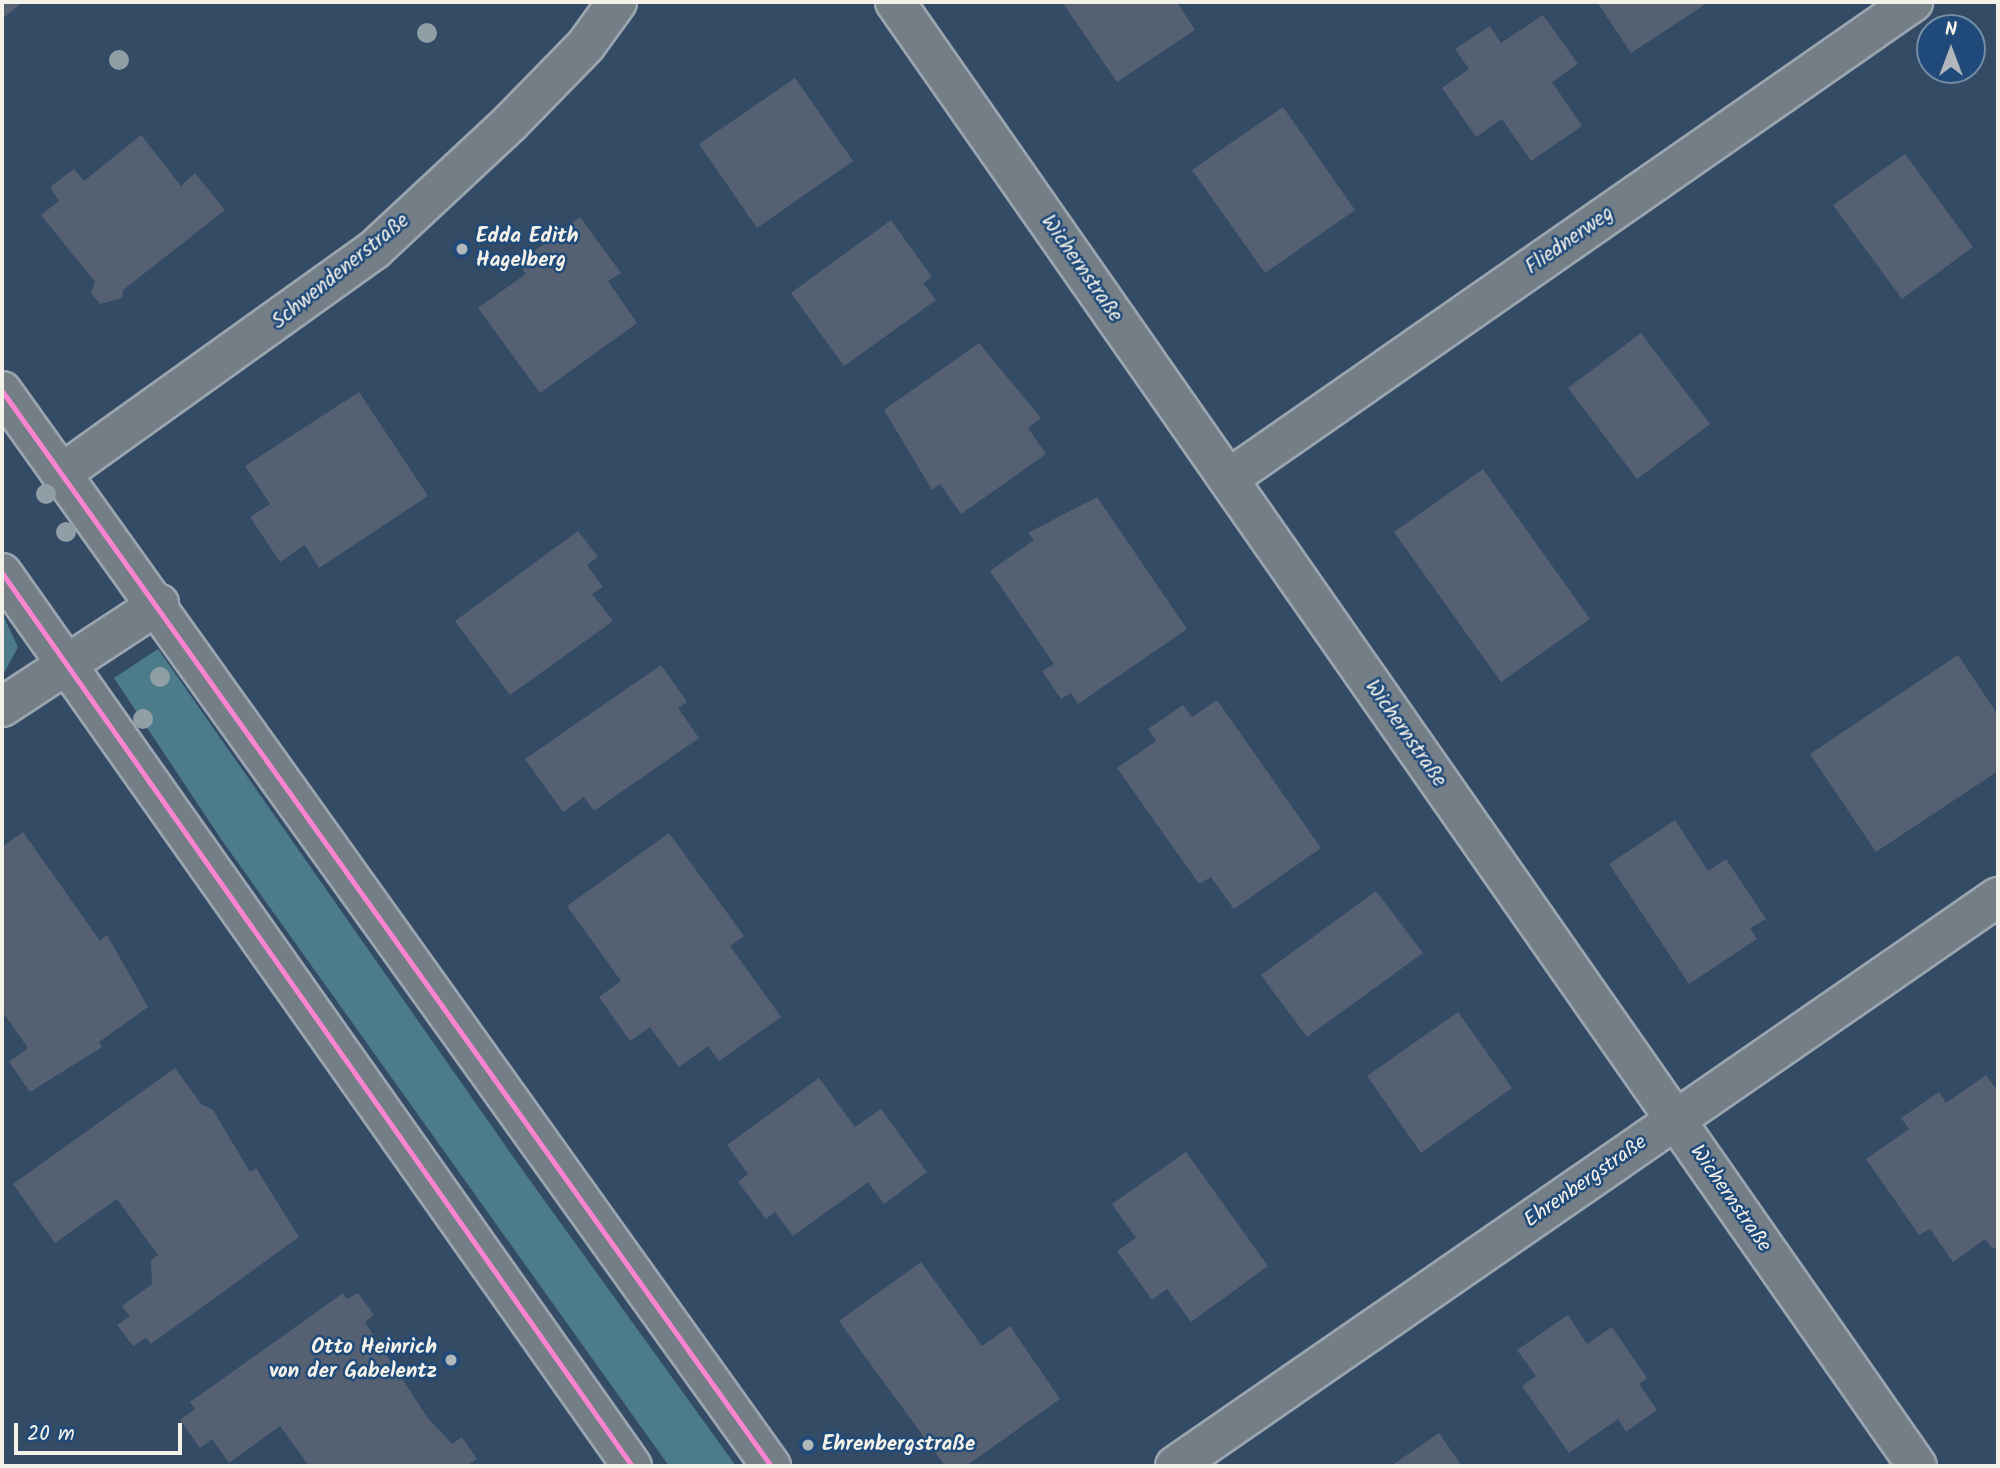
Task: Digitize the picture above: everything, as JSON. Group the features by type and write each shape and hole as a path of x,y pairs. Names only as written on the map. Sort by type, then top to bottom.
{"street":[{"name":"Schwendenerstraße","path":"61,474 374,250 538,93 617,2"},
{"name":"Wichernstraße","path":"895,2 1917,1466"},
{"name":"Fliednerweg","path":"1228,480 1913,2"},
{"path":"2,391 159,604 771,1466"},
{"path":"2,573 632,1466"},
{"path":"2,707 159,604"},
{"name":"Ehrenbergstraße","path":"1175,1466 1998,897"}],"shaded area":[{"path":"2,613 18,647 2,677"},
{"path":"158,649 521,1168 736,1466 669,1466 221,839 114,678"}],"building":[{"path":"2,2 23,2 2,19"},
{"path":"1062,2 1177,2 1195,30 1117,82"},
{"path":"1597,2 1709,2 1631,53"},
{"path":"1543,15 1578,64 1552,82 1582,126 1531,161 1502,119 1476,137 1442,88 1469,69 1455,49 1490,26 1501,43"},
{"path":"795,78 853,161 757,228 699,144"},
{"path":"1283,107 1355,210 1265,273 1192,170"},
{"path":"141,135 181,186 195,173 225,210 123,290 122,298 100,304 91,293 95,282 41,215 59,201 50,187 74,169 84,181"},
{"path":"1905,154 1973,247 1902,299 1833,205"},
{"path":"580,217 621,273 608,281 637,323 540,393 478,308 526,274 518,263"},
{"path":"891,220 932,277 923,283 936,300 844,366 791,293"},
{"path":"1641,333 1710,424 1637,479 1568,388"},
{"path":"979,343 1041,418 1028,428 1046,454 961,514 940,484 932,490 884,410"},
{"path":"359,392 428,496 319,568 305,545 280,562 250,517 270,504 245,466"},
{"path":"1483,469 1590,619 1501,682 1394,532"},
{"path":"1097,497 1187,629 1078,704 1071,693 1061,699 1042,671 1054,664 990,571 1034,540 1028,533"},
{"path":"578,531 598,557 587,565 603,587 592,594 613,621 510,695 455,621"},
{"path":"1958,655 1998,715 1998,771 1876,852 1810,754"},
{"path":"661,665 687,702 678,708 699,738 594,811 584,797 563,812 525,759"},
{"path":"1217,700 1321,848 1234,909 1211,877 1199,884 1117,768 1156,741 1148,729 1183,705 1192,717"},
{"path":"1675,820 1708,871 1726,859 1766,919 1750,928 1757,939 1689,984 1609,864"},
{"path":"23,832 100,941 107,935 148,1007 99,1042 102,1047 30,1092 9,1062 28,1048 2,1011 2,847"},
{"path":"669,833 744,936 730,946 781,1017 719,1061 708,1046 679,1067 650,1027 630,1041 599,997 621,981 567,906"},
{"path":"1376,891 1423,953 1307,1037 1261,975"},
{"path":"1458,1012 1512,1088 1421,1153 1367,1076"},
{"path":"175,1068 201,1104 213,1110 250,1172 256,1168 299,1237 151,1344 146,1338 133,1346 117,1325 130,1316 122,1306 152,1284 151,1260 158,1255 117,1199 55,1243 13,1184"},
{"path":"1986,1075 1998,1092 1998,1246 1993,1249 1985,1239 1953,1262 1930,1229 1919,1235 1866,1159 1909,1129 1901,1118 1939,1092 1946,1103"},
{"path":"819,1078 855,1127 881,1109 927,1172 884,1204 868,1182 793,1236 775,1212 766,1219 738,1182 748,1174 727,1145"},
{"path":"1186,1152 1268,1266 1191,1322 1167,1289 1152,1300 1117,1251 1136,1238 1112,1204"},
{"path":"921,1262 982,1346 1010,1326 1060,1399 966,1466 945,1466 839,1321"},
{"path":"343,1293 347,1299 358,1293 374,1315 365,1322 427,1417 452,1444 462,1437 477,1459 466,1466 309,1466 280,1426 229,1463 212,1439 200,1448 180,1420 195,1409 190,1402"},
{"path":"1568,1315 1587,1344 1612,1327 1647,1378 1639,1384 1657,1410 1626,1432 1618,1419 1569,1453 1522,1386 1536,1376 1517,1350"},
{"path":"1439,1433 1462,1466 1391,1466"}],"transit line":[{"path":"2,391 771,1466"},
{"path":"2,573 632,1466"}],"place":[{"name":"Edda Edith Hagelberg","path":"462,249"},
{"name":"Otto Heinrich von der Gabelentz","path":"451,1360"},
{"name":"Ehrenbergstraße","path":"808,1445"}]}
